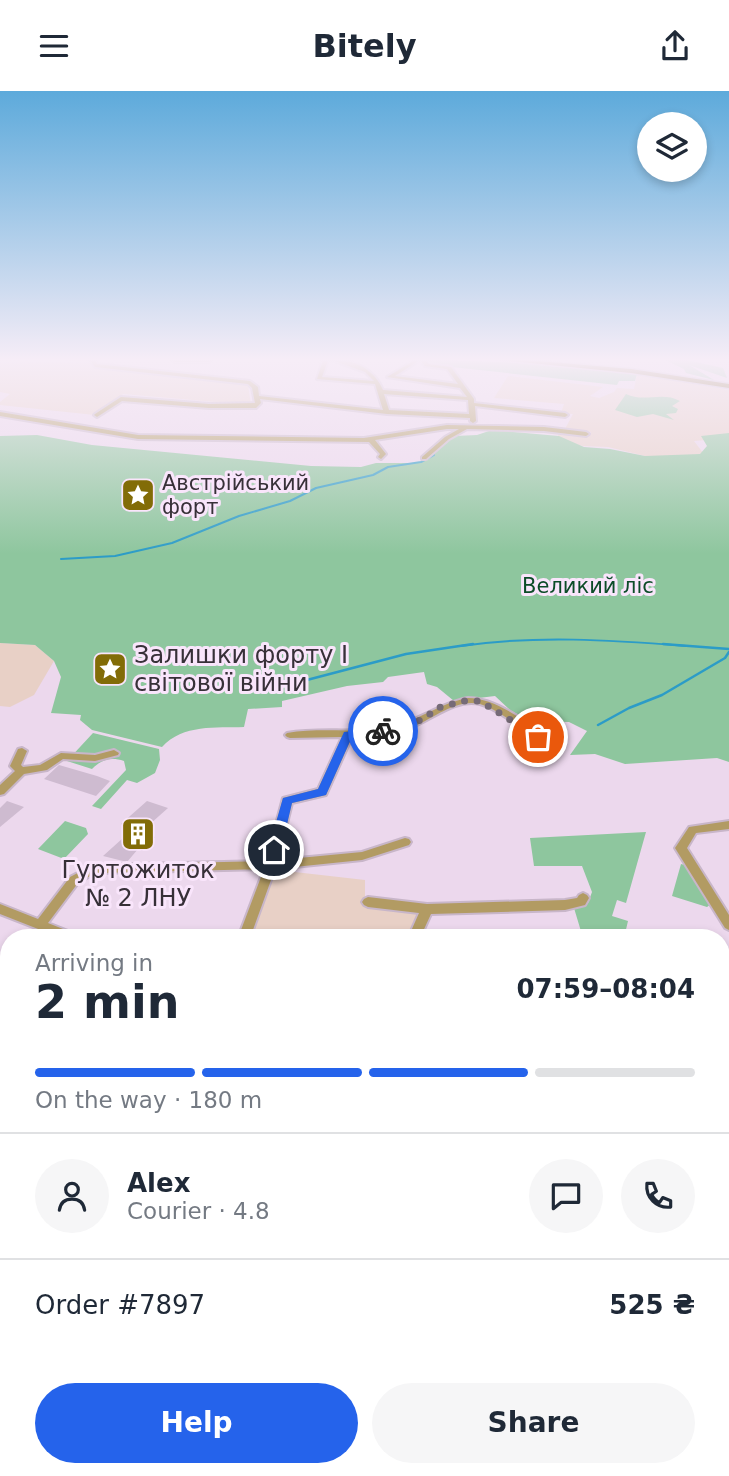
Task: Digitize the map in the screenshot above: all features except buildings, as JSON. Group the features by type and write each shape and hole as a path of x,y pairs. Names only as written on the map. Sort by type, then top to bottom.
{"street":[{"path":"64,425 138,437 371,440 440,428 544,429 586,434"},
{"path":"424,458 460,430 474,428"},
{"path":"371,440 384,456 381,457"},
{"path":"290,735 369,734 424,719 437,708 463,701 480,701 546,744"},
{"path":"247,929 271,865 287,801 322,792 348,734"},
{"path":"21,771 15,766 22,751"},
{"path":"0,790 21,771 43,768 61,756 94,758 114,753"},
{"path":"729,825 693,830 681,848 729,925"},
{"path":"40,925 74,880 93,869 271,865 362,856 405,842"},
{"path":"368,902 427,909 565,905 581,902 583,898"},
{"path":"0,909 50,929"},
{"path":"418,929 427,909"}],"shaded area":[{"path":"567,425 729,425 729,438 694,441 704,454 645,456 608,447 569,443 558,436 559,432 591,435 591,432 565,429"},
{"path":"0,643 35,645 54,661 34,695 10,707 0,706"},
{"path":"277,870 365,880 365,902 424,910 414,929 254,929"}],"green space":[{"name":"Великий ліс","path":"492,430 559,436 584,447 645,456 700,454 707,446 701,436 729,433 729,762 717,758 625,764 595,754 570,755 587,731 569,722 532,721 511,711 495,696 454,701 437,687 427,684 424,672 388,677 383,682 347,686 282,701 282,707 248,709 244,727 190,731 180,734 162,747 92,730 80,720 81,715 51,713 61,677 54,661 35,645 0,643 0,436 37,435 92,445 311,466 361,467 376,463 418,463 434,456 434,452 455,436 477,435"},
{"path":"93,733 159,749 160,760 155,773 137,783 127,780 101,809 92,806 126,770 124,761 119,760 103,761 92,769 67,761"},
{"path":"65,821 86,828 88,834 64,859 38,849"},
{"path":"646,832 626,903 617,900 612,916 628,921 626,929 580,929 574,908 588,903 592,892 582,866 534,866 530,838"},
{"path":"681,864 688,866 711,904 707,907 672,896"}],"waterway":[{"path":"61,559 115,556 172,543 239,516 290,501 316,488 373,475 388,467 421,462 434,455"},
{"path":"461,646 545,640 602,640 686,646"},
{"path":"284,686 406,654 473,644"},
{"path":"663,644 729,649"},
{"path":"598,725 629,708 662,695 725,658 729,652"}],"way so far":[{"path":"383,731 424,719 437,708 463,701 480,701 538,737"}],"place":[{"name":"Австрійський форт","path":"138,495"},
{"name":"Залишки форту І світової війни","path":"110,669"},
{"name":"Гуртожиток № 2 ЛНУ","path":"138,834"}],"route":[{"path":"274,850 287,801 322,792 348,734 383,731"}]}
